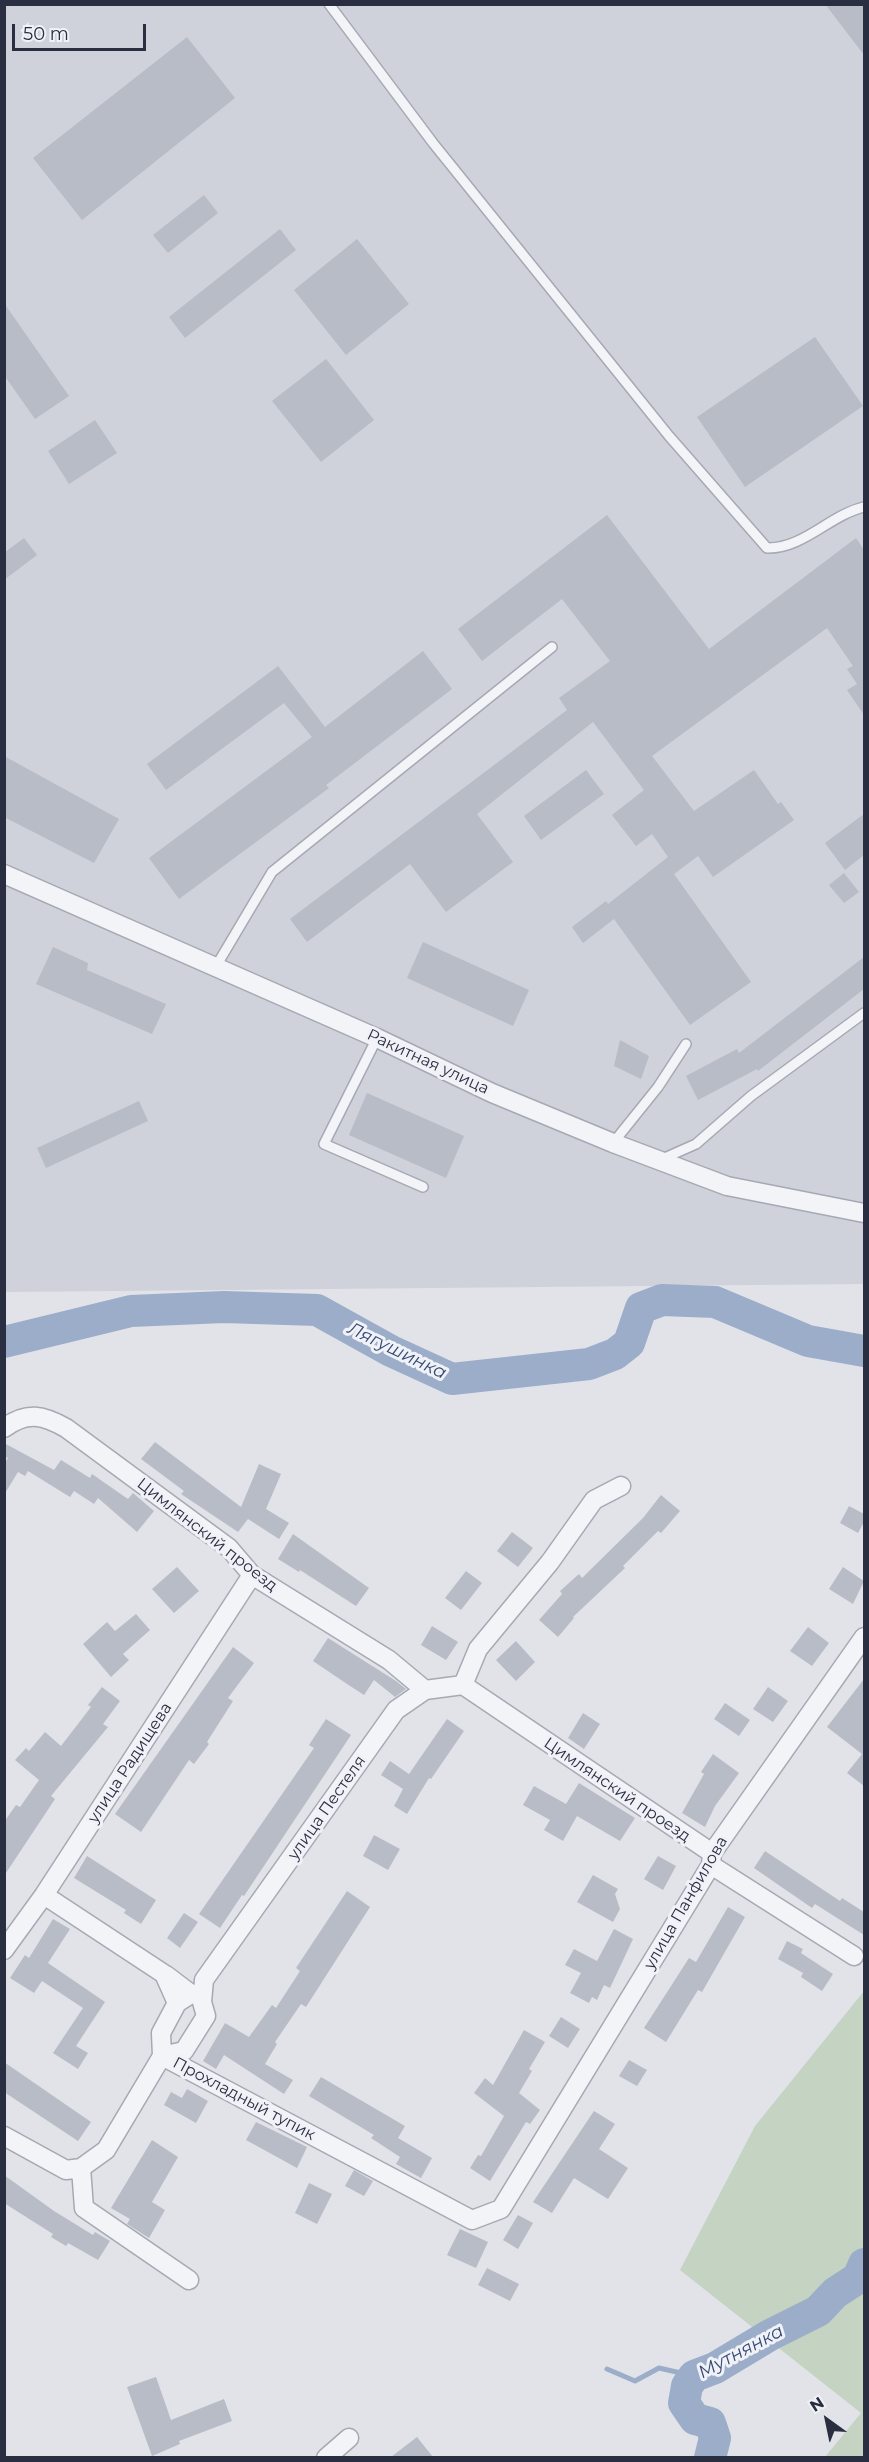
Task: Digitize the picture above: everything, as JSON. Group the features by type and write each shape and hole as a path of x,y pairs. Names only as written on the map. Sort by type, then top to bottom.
{"street":[{"name":"Ракитная улица","path":"4,874 377,1038 492,1093 658,1161 727,1186 864,1213"},
{"name":"Цимлянский проезд","path":"4,1428 32,1414 48,1418 82,1440 229,1548 252,1575 388,1660 425,1690"},
{"path":"463,1685 478,1649 550,1562 594,1500 621,1486"},
{"name":"улица Радищева","path":"4,1950 44,1895 252,1575"},
{"name":"улица Панфилова","path":"501,2209 712,1859 864,1636"},
{"name":"Цимлянский проезд","path":"463,1685 854,1956"},
{"name":"улица Пестеля","path":"162,2056 184,2051 206,2016 190,2000 396,1710 425,1690 463,1685"},
{"path":"44,1895 164,1974 190,2000"},
{"name":"Прохладный тупик","path":"190,2000 161,2033 162,2056 472,2220 501,2209"},
{"path":"4,2136 66,2170 81,2168 106,2150 162,2056"},
{"path":"81,2168 84,2208 189,2280"},
{"path":"326,2457 349,2438"}],"lane":[{"path":"329,4 441,152 669,436 767,548 783,549 849,510 864,507"},
{"path":"215,968 272,872 552,647"},
{"path":"658,1161 696,1144 751,1095 864,1013"},
{"path":"377,1038 324,1144 423,1187"},
{"path":"613,1143 658,1087 686,1044"}],"shaded area":[{"path":"4,5 864,5 864,1284 5,1292"}],"green space":[{"path":"864,1991 864,2457 825,2457 861,2413 680,2270 755,2126"}],"building":[{"path":"825,4 864,4 864,55"},
{"path":"187,37 235,98 82,220 33,158"},
{"path":"204,195 218,213 168,253 153,235"},
{"path":"280,229 296,250 185,338 169,317"},
{"path":"357,239 409,304 346,355 294,290"},
{"path":"4,303 69,396 35,419 4,375"},
{"path":"815,337 863,406 745,487 697,417"},
{"path":"326,359 374,420 321,462 272,401"},
{"path":"95,420 117,453 69,484 48,451"},
{"path":"607,515 709,649 856,538 864,550 864,715 847,690 857,684 847,669 853,666 827,628 652,756 694,811 754,770 778,804 781,802 794,820 713,877 698,856 674,874 751,982 690,1025 614,919 583,943 572,927 606,901 608,904 668,857 652,834 636,846 612,815 644,790 593,722 477,814 513,862 446,912 410,864 307,942 290,919 567,710 559,698 610,661 562,599 482,661 458,629"},
{"path":"24,538 37,555 4,580 4,553"},
{"path":"423,651 452,689 326,785 329,788 179,899 149,858 312,737 284,703 166,790 147,764 278,666 325,727"},
{"path":"4,756 119,819 94,863 4,817"},
{"path":"586,770 604,794 541,840 524,816"},
{"path":"864,814 864,855 845,870 825,843"},
{"path":"844,873 859,892 844,903 829,885"},
{"path":"423,942 529,990 513,1026 407,978"},
{"path":"53,947 88,963 87,970 166,1004 152,1034 36,984"},
{"path":"864,957 864,989 758,1071 757,1069 698,1100 686,1076 737,1049 739,1053"},
{"path":"620,1040 649,1056 641,1079 614,1066"},
{"path":"367,1093 464,1136 446,1178 349,1135"},
{"path":"139,1101 148,1121 46,1168 37,1148"},
{"path":"155,1442 241,1507 259,1464 281,1474 266,1509 289,1523 279,1539 248,1519 238,1532 181,1494 184,1491 141,1459"},
{"path":"4,1443 54,1470 61,1460 90,1478 92,1474 128,1499 133,1493 154,1511 137,1532 98,1498 94,1504 74,1491 70,1497 28,1471 25,1476 18,1472 4,1495 4,1464 8,1458 4,1456"},
{"path":"661,1495 680,1511 661,1533 658,1531 623,1566 625,1568 573,1617 558,1637 539,1620 562,1594 560,1591 579,1574 582,1578 643,1518"},
{"path":"849,1506 864,1514 864,1522 858,1533 840,1523"},
{"path":"512,1532 533,1548 518,1567 497,1551"},
{"path":"293,1534 369,1588 356,1606 300,1570 299,1572 278,1559"},
{"path":"177,1567 199,1591 174,1613 152,1589"},
{"path":"843,1567 864,1581 853,1604 829,1589"},
{"path":"466,1571 482,1583 461,1610 445,1598"},
{"path":"136,1614 150,1630 123,1654 129,1660 111,1677 83,1644 107,1622 115,1631"},
{"path":"432,1626 458,1642 446,1660 421,1645"},
{"path":"808,1627 829,1643 812,1666 790,1651"},
{"path":"328,1638 406,1689 395,1697 374,1680 364,1695 347,1684 313,1661"},
{"path":"516,1641 535,1662 516,1681 496,1660"},
{"path":"233,1647 254,1663 228,1698 233,1701 207,1742 209,1744 194,1764 189,1760 141,1832 115,1814"},
{"path":"864,1679 864,1786 847,1773 862,1754 827,1727"},
{"path":"102,1687 120,1701 103,1724 108,1727 51,1796 55,1799 4,1876 4,1822 16,1805 20,1807 39,1780 15,1760 26,1748 29,1751 45,1732 61,1746 91,1707 88,1705"},
{"path":"768,1687 788,1701 773,1722 753,1709"},
{"path":"725,1703 750,1720 739,1736 714,1719"},
{"path":"583,1713 600,1724 584,1749 568,1738"},
{"path":"326,1719 351,1735 244,1896 242,1895 220,1928 199,1914 314,1748 309,1745"},
{"path":"447,1719 464,1731 431,1779 429,1778 407,1814 394,1806 403,1789 381,1775 390,1761 409,1774"},
{"path":"713,1754 739,1773 715,1806 705,1827 682,1813 704,1774 701,1772"},
{"path":"579,1783 635,1818 620,1841 577,1816 563,1841 544,1830 550,1820 523,1805 534,1786 566,1804"},
{"path":"374,1835 400,1849 388,1870 363,1856"},
{"path":"765,1851 840,1901 842,1898 864,1912 864,1935 815,1904 812,1908 754,1868"},
{"path":"87,1856 156,1900 141,1924 124,1913 126,1910 74,1878"},
{"path":"658,1856 676,1866 663,1890 644,1879"},
{"path":"593,1875 618,1889 615,1894 620,1909 613,1922 577,1902"},
{"path":"347,1891 370,1907 306,2007 301,2004 275,2042 277,2044 265,2064 293,2080 284,2094 224,2055 216,2069 203,2061 225,2023 249,2037 272,2005 276,2008 300,1971 296,1968"},
{"path":"728,1907 745,1917 702,1992 698,1990 666,2042 644,2028 689,1958 696,1962"},
{"path":"184,1913 198,1922 180,1948 167,1938"},
{"path":"53,1919 70,1929 48,1963 105,2002 76,2046 88,2053 78,2069 53,2053 83,2008 42,1981 34,1993 10,1978 25,1955 29,1958"},
{"path":"614,1929 633,1939 610,1988 604,1985 597,2000 592,1997 589,2003 570,1993 581,1973 565,1965 574,1949 597,1961"},
{"path":"787,1941 803,1949 801,1953 833,1974 822,1991 801,1977 803,1973 778,1959"},
{"path":"561,2017 580,2029 568,2048 549,2036"},
{"path":"524,2030 545,2042 529,2069 532,2071 519,2093 540,2110 530,2124 526,2122 490,2181 470,2168 478,2155 481,2156 504,2116 474,2093 485,2078 493,2085"},
{"path":"629,2060 647,2070 637,2086 619,2076"},
{"path":"4,2062 91,2122 78,2141 4,2092"},
{"path":"321,2077 405,2126 398,2138 432,2158 421,2178 396,2164 400,2157 371,2138 374,2135 309,2096"},
{"path":"187,2089 208,2101 196,2123 164,2105 171,2092 182,2098"},
{"path":"594,2111 615,2124 599,2149 628,2168 608,2199 574,2178 552,2213 533,2202"},
{"path":"256,2122 307,2147 297,2168 246,2140"},
{"path":"152,2140 178,2157 152,2202 165,2210 149,2238 127,2224 130,2219 111,2208"},
{"path":"354,2170 373,2181 364,2196 345,2186"},
{"path":"4,2175 54,2211 93,2235 95,2232 110,2241 98,2260 68,2243 66,2246 51,2237 53,2234 4,2203"},
{"path":"309,2183 332,2194 317,2224 295,2213"},
{"path":"518,2215 533,2223 518,2249 503,2240"},
{"path":"460,2229 488,2242 476,2268 447,2255"},
{"path":"487,2268 519,2284 510,2301 478,2285"},
{"path":"156,2377 171,2420 224,2399 232,2421 179,2441 180,2444 152,2456 127,2387"},
{"path":"417,2437 433,2457 391,2457"}],"waterway":[{"name":"Лягушинка","path":"4,1342 131,1311 224,1307 317,1310 391,1351 452,1379 589,1364 615,1354 629,1343 641,1308 662,1300 715,1302 808,1341 864,1351"},
{"name":"Мутнянка","path":"710,2458 715,2438 710,2423 695,2419 684,2403 687,2386 694,2376 715,2368 770,2335 818,2311 835,2293 858,2278 864,2264"},
{"path":"607,2369 635,2381 659,2368 694,2376"}]}
